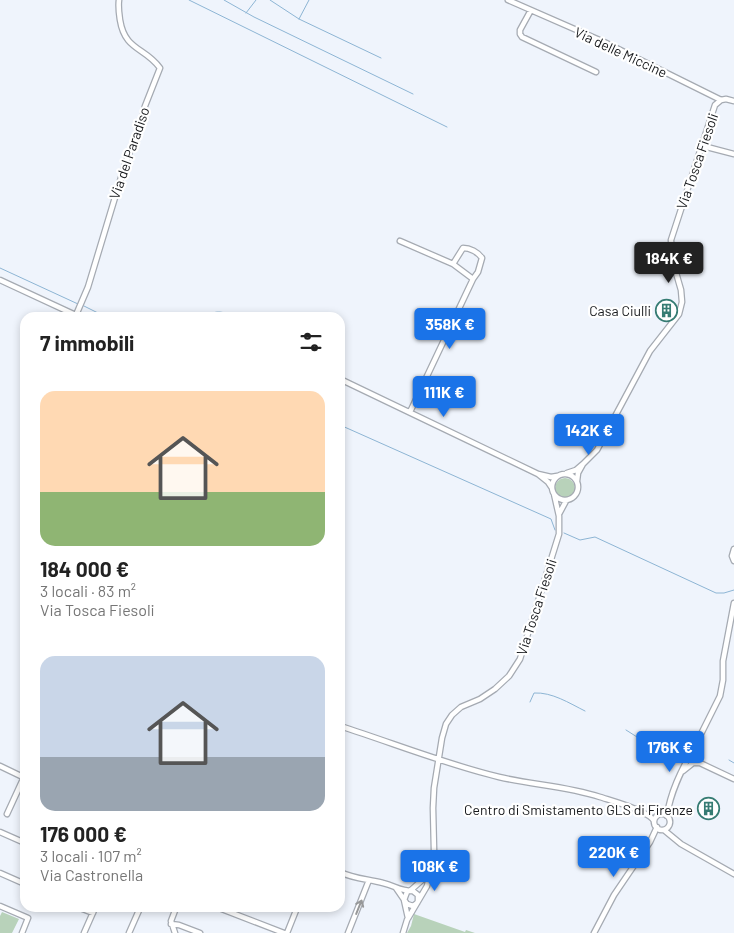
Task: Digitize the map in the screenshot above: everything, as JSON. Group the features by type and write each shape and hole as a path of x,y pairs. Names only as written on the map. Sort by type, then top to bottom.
{"street":[{"name":"Via del Paradiso","path":"77,312 83,299 126,161 140,128 145,106 160,68 155,61 127,41 121,30 118,8 119,0"},
{"name":"Via delle Miccine","path":"508,0 604,42 721,100 734,101"},
{"path":"530,10 520,30 522,37 596,72"},
{"name":"Via Tosca Fiesoli","path":"538,474 558,476 576,470 597,450 650,352 678,314 682,302 672,259 671,240 715,105 721,100"},
{"path":"703,146 734,154"},
{"path":"400,241 453,264 473,279"},
{"path":"410,412 482,262 482,258 480,254 463,248 453,264"},
{"path":"0,280 77,312"},
{"path":"345,381 538,474 548,482 559,499 566,500"},
{"name":"Via Tosca Fiesoli","path":"559,516 566,500 576,495 578,473 583,464"},
{"path":"566,474 574,477 577,482"},
{"path":"553,492 554,480 558,476"},
{"name":"Via Tosca Fiesoli","path":"403,933 408,919 427,886 430,873 434,850 433,797 444,731 452,715 460,707 480,699 495,689 508,676 520,658 559,534 559,516 553,492"},
{"path":"734,549 732,556 734,561"},
{"path":"696,744 720,696 723,680 723,661 734,603"},
{"path":"345,728 467,768 513,780 570,788 648,815 657,817 667,816"},
{"path":"670,834 670,820 667,816 669,804 680,773 692,751"},
{"path":"680,773 691,764 697,762 734,779"},
{"path":"0,766 20,775"},
{"path":"7,814 20,786"},
{"path":"657,817 669,804"},
{"path":"657,817 659,830"},
{"path":"594,933 614,894 650,842 659,830 669,826"},
{"path":"659,830 670,834 681,844 734,874"},
{"path":"0,832 20,841"},
{"path":"0,873 20,882"},
{"path":"408,919 404,900 409,891 430,873"},
{"path":"345,874 385,883 396,888 415,891 418,894 418,902 410,906 396,888"},
{"path":"348,933 369,880"},
{"path":"0,906 28,918 22,933"},
{"path":"129,933 138,912"},
{"path":"175,912 171,924 175,933"},
{"path":"230,912 286,933 296,912"},
{"path":"84,933 93,913"},
{"path":"171,924 200,933"}],"green space":[{"path":"565,478 572,481 575,488 572,495 565,498 558,495 555,488 558,481"},
{"path":"2,912 19,919 12,933 0,933 0,916"},
{"path":"414,914 465,932 466,930 475,933 407,933"}],"waterway":[{"path":"189,0 447,127"},
{"path":"224,0 254,17 413,94"},
{"path":"246,13 256,0"},
{"path":"270,0 299,19 381,58"},
{"path":"299,19 309,0"},
{"path":"0,268 78,304"},
{"path":"82,305 96,312"},
{"path":"345,427 551,519 555,530"},
{"path":"564,533 580,540 595,537 716,593 734,590"},
{"path":"530,702 534,693 541,693 560,699 585,711"},
{"path":"626,730 675,761"},
{"path":"729,760 734,763"}],"place":[{"name":"Casa Ciulli","path":"667,310"},
{"name":"Centro di Smistamento GLS di Firenze","path":"709,809"}]}
